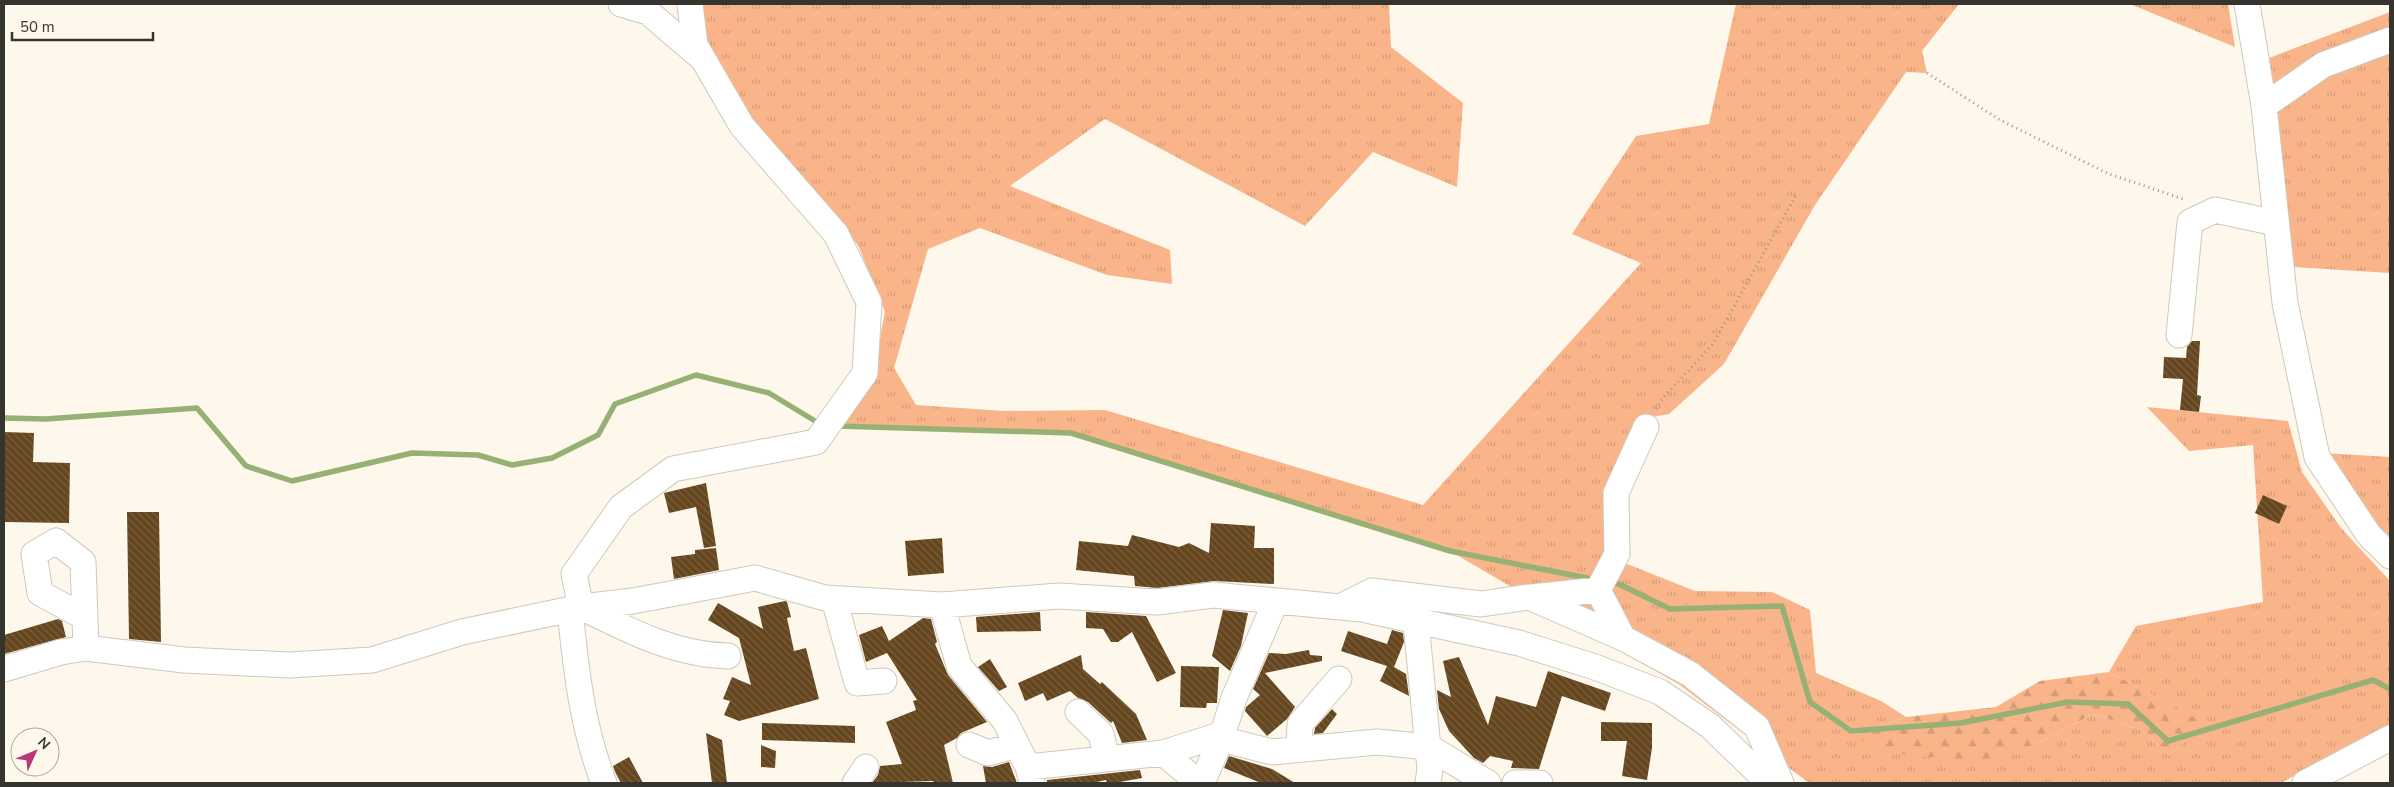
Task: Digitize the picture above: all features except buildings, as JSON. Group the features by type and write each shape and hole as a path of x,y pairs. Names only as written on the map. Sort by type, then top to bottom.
{"street":[{"path":"621,4 648,12 705,61"},
{"path":"604,783 591,751 578,693 574,574 621,506 673,469 816,442 865,373 869,302 836,234 742,126 695,45 690,4"},
{"path":"2247,4 2264,106 2285,302 2317,457 2369,535 2390,556"},
{"path":"2264,106 2323,65 2390,40"},
{"path":"2179,335 2190,222 2215,210 2276,223"},
{"path":"1598,590 1617,554 1616,493 1646,427"},
{"path":"4,669 61,652 86,648 184,660 289,665 372,660 462,632 576,608 633,601 754,578 834,599 942,605 1060,596 1157,602 1214,595 1362,609 1519,643 1595,668 1660,692 1710,726 1769,783"},
{"path":"1340,607 1372,592 1481,604 1598,590"},
{"path":"1598,590 1623,638"},
{"path":"1530,597 1623,638 1690,674 1757,727 1780,783"},
{"path":"834,599 857,683 884,681"},
{"path":"1163,753 1200,783 1222,737 1234,698 1275,602"},
{"path":"942,605 959,666 1005,721 1030,775 1107,759 1163,753 1222,737 1272,752 1377,742 1429,747 1488,783"},
{"path":"576,608 647,639 706,656 728,656"},
{"path":"84,617 86,648"},
{"path":"1416,622 1429,747 1430,769 1428,783"},
{"path":"1299,749 1300,724 1339,679"},
{"path":"1078,712 1101,734 1107,759"},
{"path":"2305,783 2390,738"},
{"path":"969,745 988,753 1017,745"},
{"path":"1515,783 1540,783"}],"path":[{"path":"1927,73 2000,120 2110,174 2215,210"},
{"path":"1646,427 1663,398 1713,344 1796,195"}],"green space":[{"path":"701,4 1389,4 1391,47 1463,103 1457,187 1373,152 1305,226 1105,119 1010,186 1170,250 1172,284 1107,275 980,228 928,249 894,368 916,405 1004,411 1105,410 1423,505 1641,263 1572,234 1636,136 1709,124 1736,4 1959,4 1922,51 1927,73 1906,72 1815,205 1724,364 1669,414 1635,420 1606,493 1609,553 1591,584 1520,592 1450,551 1071,433 837,426 873,375 885,312 858,245 756,125 709,50"},
{"path":"2130,4 2228,4 2235,47"},
{"path":"2390,12 2390,27 2321,58 2275,90 2269,58"},
{"path":"2390,42 2390,273 2294,267 2275,105"},
{"path":"2147,407 2288,421 2302,472 2341,528 2390,581 2390,724 2281,783 1809,783 1680,685 1529,597 1598,590 1622,562 1695,591 1772,592 1810,610 1816,673 1881,701 1906,717 1853,736 2034,745 2093,714 2142,730 2169,755 2205,723 2109,672 2136,626 2263,602 2253,445 2189,451"},
{"path":"2323,453 2390,457 2390,537 2366,514"},
{"path":"2109,672 2206,723 2169,755 2142,730 2093,714 2034,745 1976,761 1888,753 1852,736 1906,717 1996,707 2040,681"}],"waterway":[{"path":"4,418 46,419 197,408 246,466 292,481 412,453 478,455 512,465 552,458 598,435 615,404 696,375 769,393 820,424"},
{"path":"837,426 1071,433 1450,551 1597,580"},
{"path":"1608,582 1619,584 1670,609 1782,606 1810,702 1851,731 1961,723 2068,702 2128,704 2168,741 2373,680 2390,689"}]}
